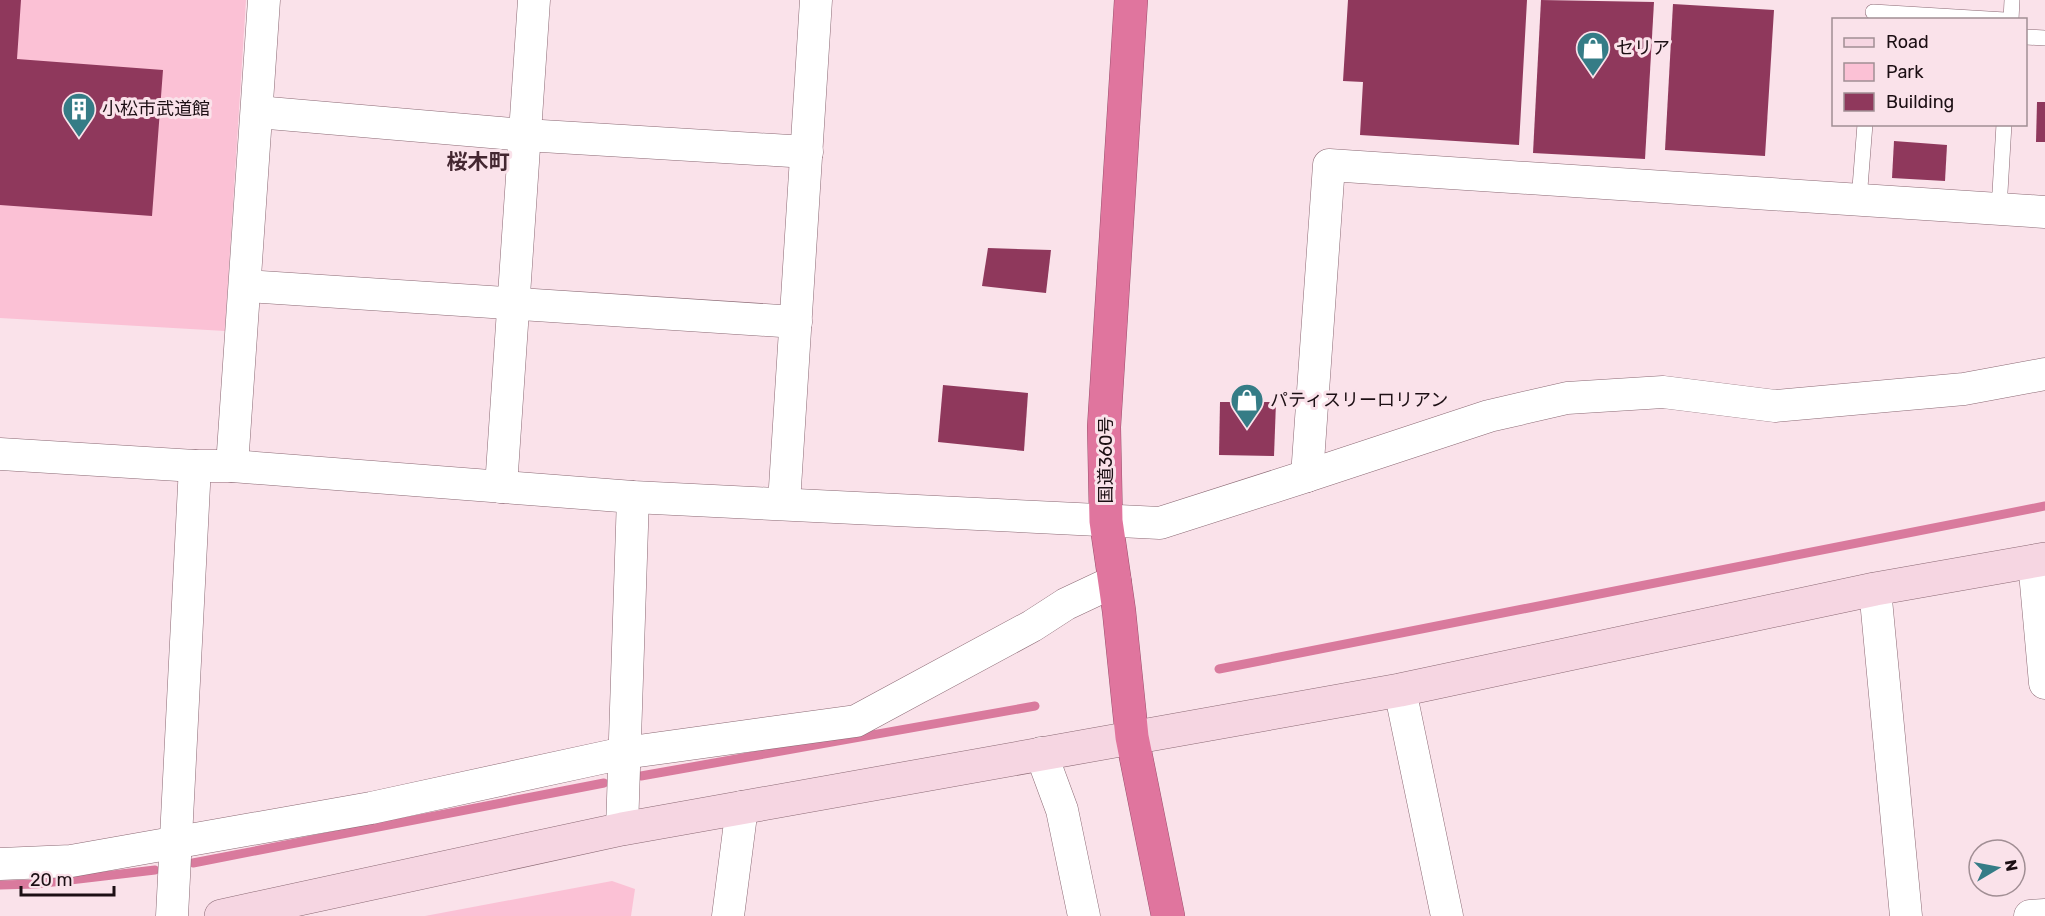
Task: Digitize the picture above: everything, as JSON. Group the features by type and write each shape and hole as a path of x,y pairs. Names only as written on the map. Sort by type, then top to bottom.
{"highway":[{"name":"国道360号","path":"1131,0 1104,427 1106,521 1115,580 1132,737 1168,916"}],"street":[{"path":"232,466 264,0"},
{"path":"501,487 534,0"},
{"path":"784,503 816,0"},
{"path":"256,112 525,135 807,152"},
{"path":"1308,476 1329,165 2045,212"},
{"path":"245,286 796,322"},
{"path":"0,454 195,466 232,466 633,497 1160,523 1489,416 1567,398 1663,392 1775,406 1964,389 2045,374"},
{"path":"172,916 195,466"},
{"path":"622,829 633,497"},
{"path":"221,916 622,829 1400,690 1875,589 2039,560 2045,683"},
{"path":"0,864 70,861 176,841 284,825 624,753 856,721 1066,604 1115,580"},
{"path":"1875,589 1906,916"},
{"path":"1400,690 1447,916"},
{"path":"1041,753 1062,810 1084,916"},
{"path":"728,916 742,807"},
{"path":"2030,916 2045,915"}],"lane":[{"path":"2011,18 2012,0"},
{"path":"1874,10 1979,18"},
{"path":"2027,37 2045,38"},
{"path":"1859,200 1865,126"},
{"path":"1999,209 2004,126"}],"green space":[{"path":"0,0 246,0 225,331 0,318"},
{"path":"612,881 635,889 631,916 425,916"}],"building":[{"name":"小松市武道館","path":"0,0 21,0 17,59 163,70 152,216 0,205"},
{"path":"1348,0 1527,0 1519,145 1360,135 1363,82 1343,81"},
{"name":"セリア","path":"1541,0 1654,2 1645,159 1533,153"},
{"path":"1673,4 1774,10 1765,156 1665,150"},
{"path":"2037,102 2045,102 2045,142 2036,142"},
{"path":"1894,141 1947,145 1945,181 1892,178"},
{"path":"988,248 1051,250 1046,293 982,286"},
{"path":"943,385 1028,393 1024,451 938,442"},
{"name":"パティスリーロリアン","path":"1220,402 1276,402 1274,456 1219,455"}],"waterway":[{"path":"1219,669 2045,506"},
{"path":"641,776 1035,706"},
{"path":"193,863 604,783"},
{"path":"0,885 36,884 155,870"}],"place":[{"name":"セリア","path":"1593,77"},
{"name":"小松市武道館","path":"79,138"},
{"name":"パティスリーロリアン","path":"1247,429"}],"district":[{"name":"桜木町","path":"478,162"}]}
